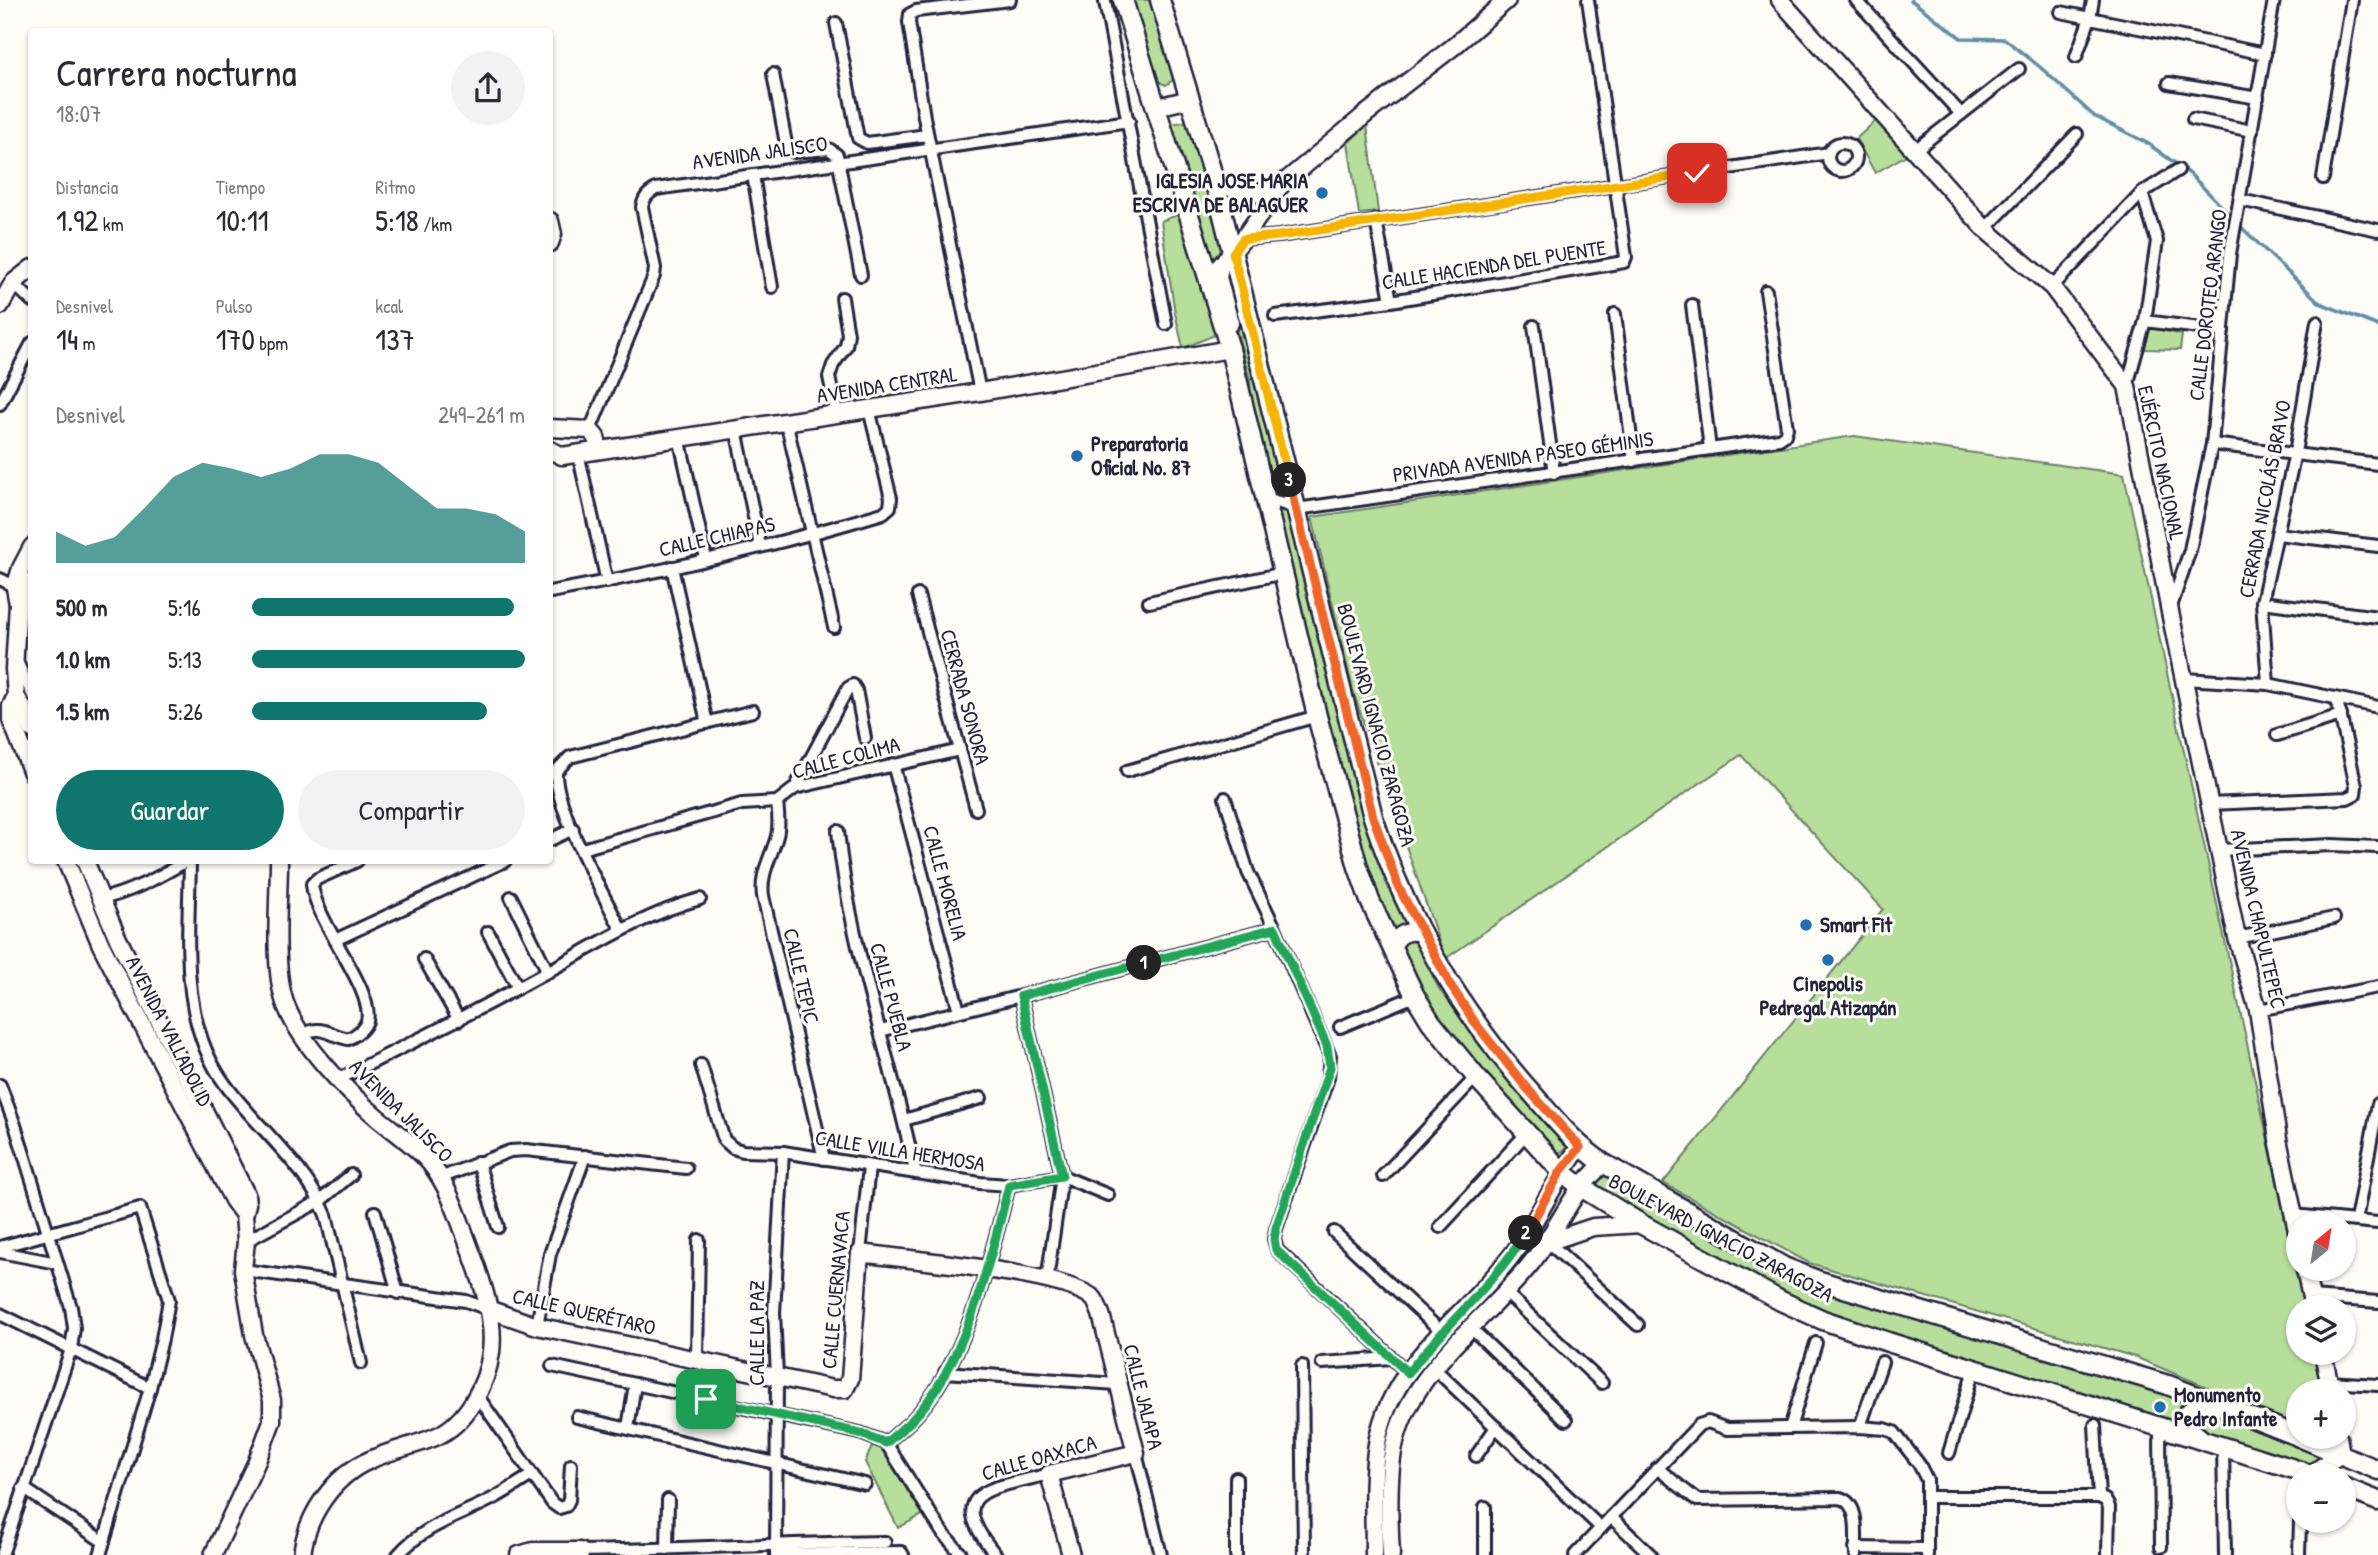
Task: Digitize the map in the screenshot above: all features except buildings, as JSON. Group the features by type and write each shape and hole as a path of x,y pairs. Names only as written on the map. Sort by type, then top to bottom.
{"main road":[{"name":"BOULEVARD IGNACIO ZARAGOZA","path":"1160,0 1214,179 1238,246 1297,509 1373,817 1399,888 1451,986 1476,1024 1525,1086 1580,1147 1773,1261 1816,1280 2136,1374 2286,1431"},
{"name":"BOULEVARD IGNACIO ZARAGOZA","path":"1114,1 1157,107 1230,349 1317,716 1358,867 1394,953 1431,1022 1526,1134 1561,1171 1581,1187 1641,1224 1781,1301 1823,1320 2286,1467"},
{"name":"BOULEVARD IGNACIO ZARAGOZA","path":"2346,1449 2378,1470"},
{"path":"2356,1493 2378,1502"}],"street":[{"path":"980,392 927,135 909,22 910,14 916,10 1010,0"},
{"path":"1246,414 1249,394 1218,277 1220,266 1238,246 1280,186 1366,114 1453,47 1507,0"},
{"name":"CALLE HACIENDA DEL PUENTE","path":"1275,316 1391,302 1624,262 1626,257 1617,185 1588,0"},
{"name":"EJÉRCITO NACIONAL","path":"1780,0 1985,229 2052,287 2127,386 2170,612"},
{"path":"1856,0 1961,114"},
{"path":"2076,57 2094,0"},
{"path":"2260,0 2274,1"},
{"path":"2323,178 2352,0"},
{"path":"1114,1 1129,121 1166,324"},
{"name":"CALLE DOROTEO ARANGO","path":"2170,612 2189,550 2212,444 2230,254 2274,1"},
{"path":"2061,12 2265,54"},
{"path":"836,23 858,138 867,143 927,135"},
{"path":"1915,150 2019,69"},
{"path":"773,74 787,149 794,152 829,149 834,151 839,162 861,275"},
{"path":"2169,83 2258,99"},
{"path":"1157,107 1190,99"},
{"path":"2193,119 2252,131"},
{"name":"AVENIDA JALISCO","path":"590,430 654,276 642,207 644,199 656,189 1129,121"},
{"path":"1985,229 2077,134"},
{"path":"1238,246 1279,236 1376,220 1829,153"},
{"path":"2052,287 2142,193 2178,170"},
{"path":"753,175 772,287"},
{"path":"1214,179 1230,188 1253,195 1280,186"},
{"path":"2127,386 2145,321 2157,241 2142,193"},
{"path":"2239,202 2378,230"},
{"path":"1376,220 1391,302"},
{"path":"0,306 13,283 28,271"},
{"path":"13,283 28,297"},
{"name":"PRIVADA AVENIDA PASEO GÉMINIS","path":"1267,498 1297,509 1779,439 1785,435 1787,428 1766,291"},
{"path":"837,414 829,377 833,365 846,346 848,334 842,298"},
{"path":"1692,305 1710,449"},
{"path":"1615,314 1634,461"},
{"path":"2145,321 2223,331"},
{"name":"CERRADA NICOLÁS BRAVO","path":"2268,684 2262,602 2295,453 2317,322"},
{"path":"1534,326 1554,473"},
{"name":"AVENIDA CENTRAL","path":"560,454 980,392 1230,349"},
{"path":"0,404 28,351"},
{"name":"CALLE CHIAPAS","path":"553,592 813,534 883,513 890,507 891,498 869,409"},
{"path":"786,421 834,627"},
{"path":"553,428 590,430 599,449"},
{"path":"736,429 760,546"},
{"path":"680,437 706,559"},
{"path":"2212,444 2378,460"},
{"path":"560,454 607,582"},
{"path":"2277,534 2378,546"},
{"path":"28,555 21,568 23,591 15,662 24,695 5,708 28,763"},
{"path":"672,567 706,723"},
{"path":"1149,602 1284,573"},
{"path":"0,579 23,591"},
{"name":"CERRADA SONORA","path":"918,594 975,809"},
{"path":"2262,602 2378,617"},
{"name":"AVENIDA CHAPULTEPEC","path":"2170,612 2237,938 2259,1010 2278,1139 2292,1211"},
{"path":"0,682 15,662"},
{"path":"2184,679 2268,684 2378,707"},
{"path":"795,788 848,688 853,685 865,737"},
{"path":"2210,804 2347,797 2355,794 2356,786 2337,700"},
{"path":"621,929 573,829 553,772 570,757 753,711"},
{"path":"2277,735 2341,715"},
{"path":"1127,771 1317,716"},
{"name":"CALLE COLIMA","path":"582,849 741,804 777,802 795,788 960,750"},
{"name":"CALLE MORELIA","path":"893,764 960,1011"},
{"path":"1225,798 1248,872 1327,1046 1330,1067 1276,1228 1276,1250 1408,1373"},
{"name":"CALLE TEPIC","path":"777,802 777,836 761,882 824,1159"},
{"path":"553,839 573,829"},
{"name":"CALLE PUEBLA","path":"838,831 846,901 904,1120 915,1172"},
{"path":"2219,850 2332,845 2378,847"},
{"name":"AVENIDA VALLADOLID","path":"67,864 102,945 233,1200 244,1214"},
{"name":"AVENIDA VALLADOLID","path":"86,864 118,939 246,1194 243,1270 247,1302 272,1401 272,1422 257,1461 213,1555"},
{"path":"101,899 119,895 183,864"},
{"path":"188,864 189,983 196,1019 208,1054 226,1085 308,1182 320,1201 326,1215 361,1363"},
{"name":"AVENIDA JALISCO","path":"279,864 281,994 301,1035 339,1079 371,1112 429,1161 440,1178 451,1199 480,1276 488,1309 491,1352 486,1375 477,1395 461,1418 437,1437 370,1460 351,1470 334,1486 319,1506 309,1527 302,1555"},
{"path":"301,1035 314,1029 325,1030 348,1039 359,1033 367,1021 367,1007 362,993 322,916 312,884 317,879 350,864"},
{"path":"335,940 499,864"},
{"path":"511,897 548,972"},
{"path":"339,1079 458,1020 621,929 656,913 700,899"},
{"path":"2237,938 2333,918"},
{"path":"880,1031 1275,928"},
{"path":"1394,953 1393,945 1401,934 1413,931 1423,933"},
{"path":"488,932 518,988"},
{"path":"424,959 458,1020"},
{"path":"2259,1010 2378,987"},
{"path":"860,1253 988,1269 1047,1280 1062,1176 1021,996"},
{"path":"1340,1027 1415,996"},
{"name":"CALLE VILLA HERMOSA","path":"701,1065 724,1140 733,1148 743,1151 783,1152 961,1181 1009,1185 1062,1176"},
{"path":"1383,1176 1476,1077"},
{"path":"0,1085 71,1307 74,1328 71,1349 2,1555"},
{"path":"904,1120 981,1098"},
{"path":"2378,1104 2356,1220 2378,1223"},
{"path":"1440,1227 1526,1134"},
{"path":"1391,1555 1382,1533 1375,1457 1378,1435 1393,1398 1408,1373 1512,1255 1531,1227 1561,1171 1580,1147"},
{"path":"440,1178 510,1151 526,1150 686,1168"},
{"name":"CALLE LA PAZ","path":"776,1550 777,1376 774,1313 783,1152"},
{"path":"537,1326 550,1254 585,1156"},
{"path":"478,1162 498,1227"},
{"path":"1374,1555 1382,1533 1396,1439 1409,1406 1435,1369 1548,1242 1581,1187 1603,1163"},
{"name":"CALLE CUERNAVACA","path":"777,1376 833,1389 845,1389 850,1379 869,1167"},
{"path":"246,1241 320,1201 351,1175"},
{"path":"1062,1176 1108,1195"},
{"path":"886,1443 911,1421 945,1373 966,1328 988,1269 1009,1185"},
{"path":"0,1249 47,1232 141,1208 169,1300 150,1388 100,1555"},
{"path":"375,1212 398,1293"},
{"path":"1548,1242 1593,1227 1641,1224"},
{"path":"1334,1232 1443,1332"},
{"path":"698,1359 699,1240"},
{"path":"1548,1242 1639,1325"},
{"path":"0,1249 57,1262"},
{"name":"CALLE QUERÉTARO","path":"243,1270 466,1301 537,1326 777,1376"},
{"name":"CALLE JALAPA","path":"1047,1280 1080,1291 1094,1300 1101,1314 1161,1555"},
{"path":"1505,1292 1602,1383"},
{"path":"2356,1302 2378,1302"},
{"path":"0,1314 150,1388"},
{"path":"1471,1328 1566,1420"},
{"path":"1790,1428 1816,1343"},
{"path":"1322,1363 1391,1358"},
{"path":"1860,1427 1882,1362"},
{"path":"552,1366 860,1433 886,1443 942,1532 962,1555"},
{"path":"1302,1366 1304,1555"},
{"path":"1435,1369 1601,1528"},
{"path":"1949,1453 1975,1369"},
{"path":"945,1373 1117,1384"},
{"path":"628,1429 635,1384"},
{"path":"2356,1386 2378,1385"},
{"path":"477,1395 552,1503 559,1508 566,1506 569,1500 571,1465"},
{"path":"2221,1405 2196,1406 2183,1418 2187,1429 2215,1444 2225,1555"},
{"path":"577,1417 865,1484"},
{"path":"1575,1555 1657,1468 1703,1423 1708,1422 1732,1429 1860,1427 1894,1432 1924,1474 1928,1497 1927,1552 1856,1552 1854,1512 1847,1500 1697,1500 1657,1468"},
{"path":"2095,1425 2099,1497"},
{"path":"1476,1456 1496,1427"},
{"path":"2160,1427 2161,1547"},
{"path":"2319,1463 2335,1449"},
{"name":"CALLE OAXACA","path":"996,1555 974,1520 971,1509 974,1499 984,1492 1136,1453"},
{"path":"398,1555 431,1527 489,1501 532,1475"},
{"path":"1049,1475 1072,1555"},
{"path":"1236,1478 1236,1555"},
{"path":"23,1488 104,1542"},
{"path":"1928,1497 2099,1497 2105,1500 2109,1507 2108,1555"},
{"path":"667,1549 668,1500"},
{"path":"1485,1507 1485,1555"},
{"path":"1611,1517 1651,1555"},
{"path":"2299,1555 2300,1533"},
{"path":"776,1550 885,1542"},
{"path":"519,1555 533,1550 580,1553 667,1549 902,1553"}],"green space":[{"path":"1129,0 1153,0 1178,72 1166,85 1155,80"},
{"path":"1883,114 1915,150 1875,173 1856,139"},
{"path":"1191,121 1227,249 1211,268 1169,124"},
{"path":"1367,125 1378,212 1359,214 1348,143"},
{"path":"1180,214 1215,335 1183,348 1161,221"},
{"path":"1233,260 1291,501 1276,495 1251,413 1250,380 1223,280 1224,267"},
{"path":"2149,327 2182,335 2180,350 2144,349"},
{"path":"1854,436 2124,474 2286,1224 2286,1281 2298,1281 2301,1295 2286,1295 2286,1365 2317,1365 2319,1379 2286,1379 2286,1420 2135,1357 1809,1263 1663,1183 1883,909 1741,755 1445,959 1354,695 1312,517"},
{"path":"1275,508 1294,511 1327,653 1417,927 1405,924 1391,935 1368,879 1328,735 1309,644"},
{"path":"1413,931 1441,992 1568,1143 1564,1150 1557,1153 1551,1151 1427,1003 1397,944"},
{"path":"1607,1173 1741,1250 2137,1381 2187,1402 2177,1414 2179,1427 1790,1302 1596,1187 1599,1178"},
{"path":"2203,1409 2286,1441 2286,1449 2308,1449 2326,1456 2318,1463 2290,1463 2199,1433 2193,1426 2194,1418"},
{"path":"874,1442 884,1445 926,1513 898,1528 865,1462"}],"waterway":[{"path":"1911,0 1961,38 2005,39 2094,116 2147,143 2190,174 2233,218"},
{"path":"2238,224 2320,303 2378,326"}],"place":[{"name":"IGLESIA JOSE MARIA ESCRIVA DE BALAGUER","path":"1322,193"},
{"name":"Preparatoria Oficial No. 87","path":"1077,456"},
{"name":"Smart Fit","path":"1806,925"},
{"name":"Cinepolis Pedregal Atizapán","path":"1828,960"},
{"name":"Monumento Pedro Infante","path":"2160,1407"}],"route":[{"path":"706,1399 860,1433 886,1443 911,1421 945,1373 975,1306 988,1269 1009,1185 1062,1176 1021,996 1275,928 1330,1056 1328,1078 1276,1228 1276,1250 1408,1373 1512,1255 1531,1227 1561,1171 1580,1147 1525,1086 1476,1024 1437,961 1399,888 1385,853 1373,817 1233,253 1243,239 1279,236 1697,173"}]}
